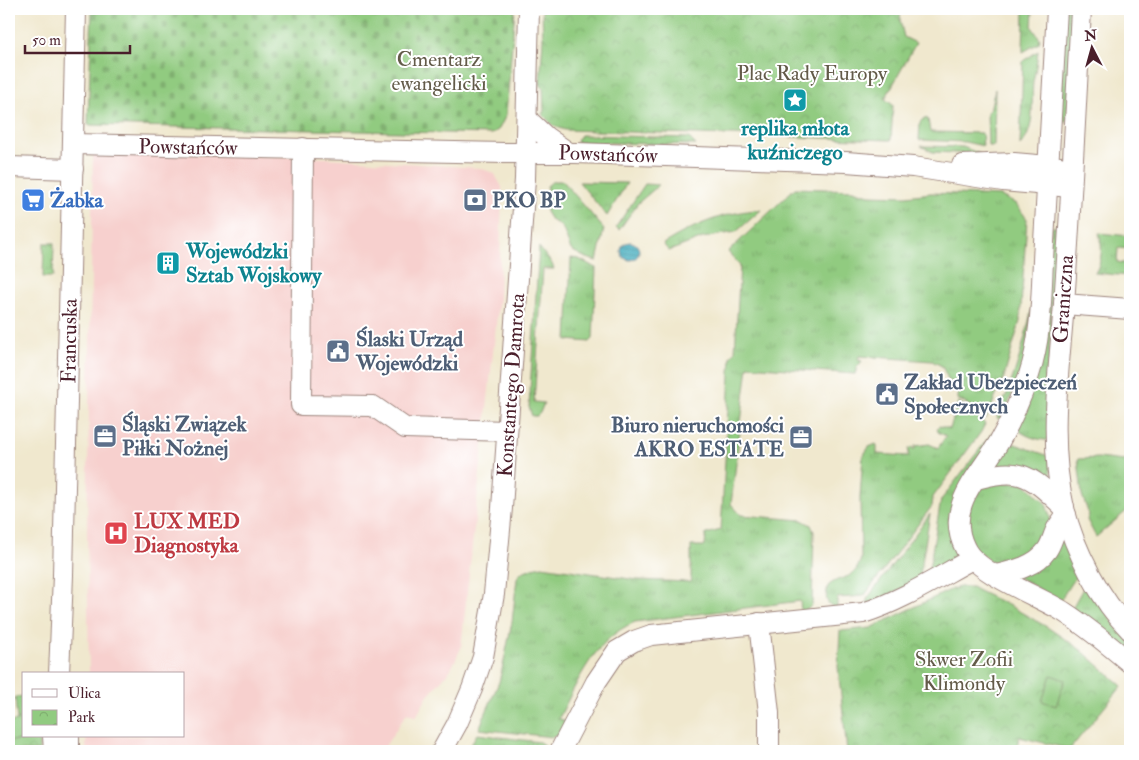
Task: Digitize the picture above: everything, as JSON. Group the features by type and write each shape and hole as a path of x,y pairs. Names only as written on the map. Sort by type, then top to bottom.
{"street":[{"name":"Francuska","path":"59,672 76,9"},
{"name":"Konstantego Damrota","path":"442,751 457,724 483,657 494,594 525,179 529,9"},
{"name":"Graniczna","path":"976,478 999,442 1015,411 1033,360 1039,320 1057,9"},
{"name":"Graniczna","path":"1081,9 1056,414 1058,468 1065,511 1073,538 1097,586 1130,630"},
{"path":"526,119 546,137 570,153"},
{"path":"1020,164 1050,126"},
{"name":"Powstańców","path":"73,144 504,154 570,153 835,161 913,167 1047,186 1071,187"},
{"path":"303,148 301,406 373,406 405,428 507,431"},
{"name":"Powstańców","path":"913,167 1020,164 1072,167"},
{"path":"9,167 73,169"},
{"path":"1064,304 1130,309"},
{"path":"996,575 1015,570 1042,556 1049,548 1065,511 1035,483 1021,475 1004,474 976,478 959,509 958,519 961,541 972,559 996,575 1079,622 1130,663"},
{"path":"560,751 596,682 617,652 634,641 651,635 863,613 874,610 928,584 972,559"},
{"path":"759,623 770,713 769,751"},
{"path":"53,738 54,751"},
{"path":"69,738 69,751"}],"shaded area":[{"path":"93,152 326,158 479,168 494,173 502,187 499,297 461,648 451,669 427,697 416,717 407,713 382,751 89,751 86,748 87,738 185,738 185,672 89,672 87,533"}],"green space":[{"name":"Cmentarz ewangelicki","path":"92,9 515,9 506,115 499,129 492,134 88,125"},
{"name":"Plac Rady Europy","path":"542,9 901,9 900,20 904,37 916,43 885,99 893,105 891,140 565,130 554,126 542,114 544,111 543,88 540,84 543,39"},
{"path":"1065,9 1074,9 1067,121 1059,121"},
{"path":"1024,11 1033,11 1032,27 1040,39 1039,43 1023,52"},
{"path":"1038,51 1033,82 1031,125 1025,140 1020,146 1023,61"},
{"path":"995,89 994,146 988,146 987,112 990,110"},
{"path":"924,118 928,119 930,132 982,133 983,146 965,142 919,140 920,122"},
{"path":"581,135 689,138 696,145 576,142"},
{"path":"921,146 963,147 980,154 933,152"},
{"path":"553,181 563,181 604,229 597,261 586,258 571,250 563,229 551,220 546,212 547,186"},
{"path":"579,182 627,183 607,216"},
{"path":"645,184 659,185 638,203 619,230 616,227"},
{"path":"795,188 853,190 869,195 906,196 931,193 1001,196 1016,204 1027,219 1020,321 1004,377 986,419 974,408 958,399 959,383 949,381 942,366 932,361 859,356 858,360 862,361 857,367 855,374 748,366 731,504 741,515 802,520 811,525 814,532 812,605 807,610 801,612 800,601 635,622 621,629 608,639 589,662 559,718 567,723 559,735 553,737 479,729 499,682 512,622 517,578 520,573 542,566 637,580 691,582 691,546 705,546 706,534 721,530 731,356 735,352 740,265 728,252"},
{"path":"761,210 736,232 703,238 669,251 663,244 708,221 731,214"},
{"path":"1052,227 1057,227 1048,369 1049,440 1045,440 1026,435 1016,427"},
{"path":"1099,233 1130,236 1130,249 1118,248 1117,262 1130,264 1130,276 1095,273 1101,254"},
{"path":"44,243 54,243 53,277 43,277"},
{"path":"539,247 554,269 543,269 534,402 544,403 540,413 537,416 532,416 529,407"},
{"path":"571,258 579,259 596,268 593,339 590,342 567,340"},
{"path":"1032,307 1025,361 1002,420 997,418 998,414 1018,362"},
{"path":"958,402 971,410 985,424 981,432 933,497 932,506 864,596 837,598 837,608 833,607 828,603 826,597 828,586 855,572 861,559 860,497 863,456 869,447 876,444 877,454 908,456 909,449 912,447 915,449 915,446 929,444 938,448 946,436 938,432 937,428 940,426 950,429"},
{"path":"992,433 995,434 955,546 954,557 949,564 932,575 929,569 941,500"},
{"path":"1009,442 1049,456 1052,488 993,467"},
{"path":"1098,458 1124,461 1130,458 1130,508 1096,537 1087,520 1089,515 1082,495 1078,459"},
{"path":"990,483 1025,483 1046,504 1050,525 1035,556 1000,564 992,562 974,549 966,528 972,498"},
{"path":"930,514 919,581 867,605 867,599"},
{"path":"1062,533 1081,571 1060,601 1016,576"},
{"path":"1086,583 1116,626 1130,641 1130,653 1072,608"},
{"name":"Skwer Zofii Klimondy","path":"959,587 972,587 1047,627 1081,650 1122,686 1070,749 1019,737 1016,751 847,751 838,667 840,631 871,628"},
{"path":"1051,675 1065,680 1056,706 1042,701"},
{"path":"22,696 22,738 39,739 9,741 9,722 17,721 15,697"},
{"path":"477,734 539,742 544,745 541,751 467,751"},
{"path":"39,739 39,751 9,751 9,741"}],"water":[{"path":"630,242 636,245 639,251 636,257 630,260 624,257 621,251 624,245"}],"place":[{"name":"replika młota kuźniczego","path":"795,100"},
{"name":"Żabka","path":"33,200"},
{"name":"PKO BP","path":"475,200"},
{"name":"Wojewódzki Sztab Wojskowy","path":"168,263"},
{"name":"Ślaski Urząd Wojewódzki","path":"338,351"},
{"name":"Zakład Ubezpieczeń Społecznych","path":"887,394"},
{"name":"Śląski Związek Piłki Nożnej","path":"105,436"},
{"name":"Biuro nieruchomości AKRO ESTATE","path":"801,437"},
{"name":"LUX MED Diagnostyka","path":"116,533"}]}
